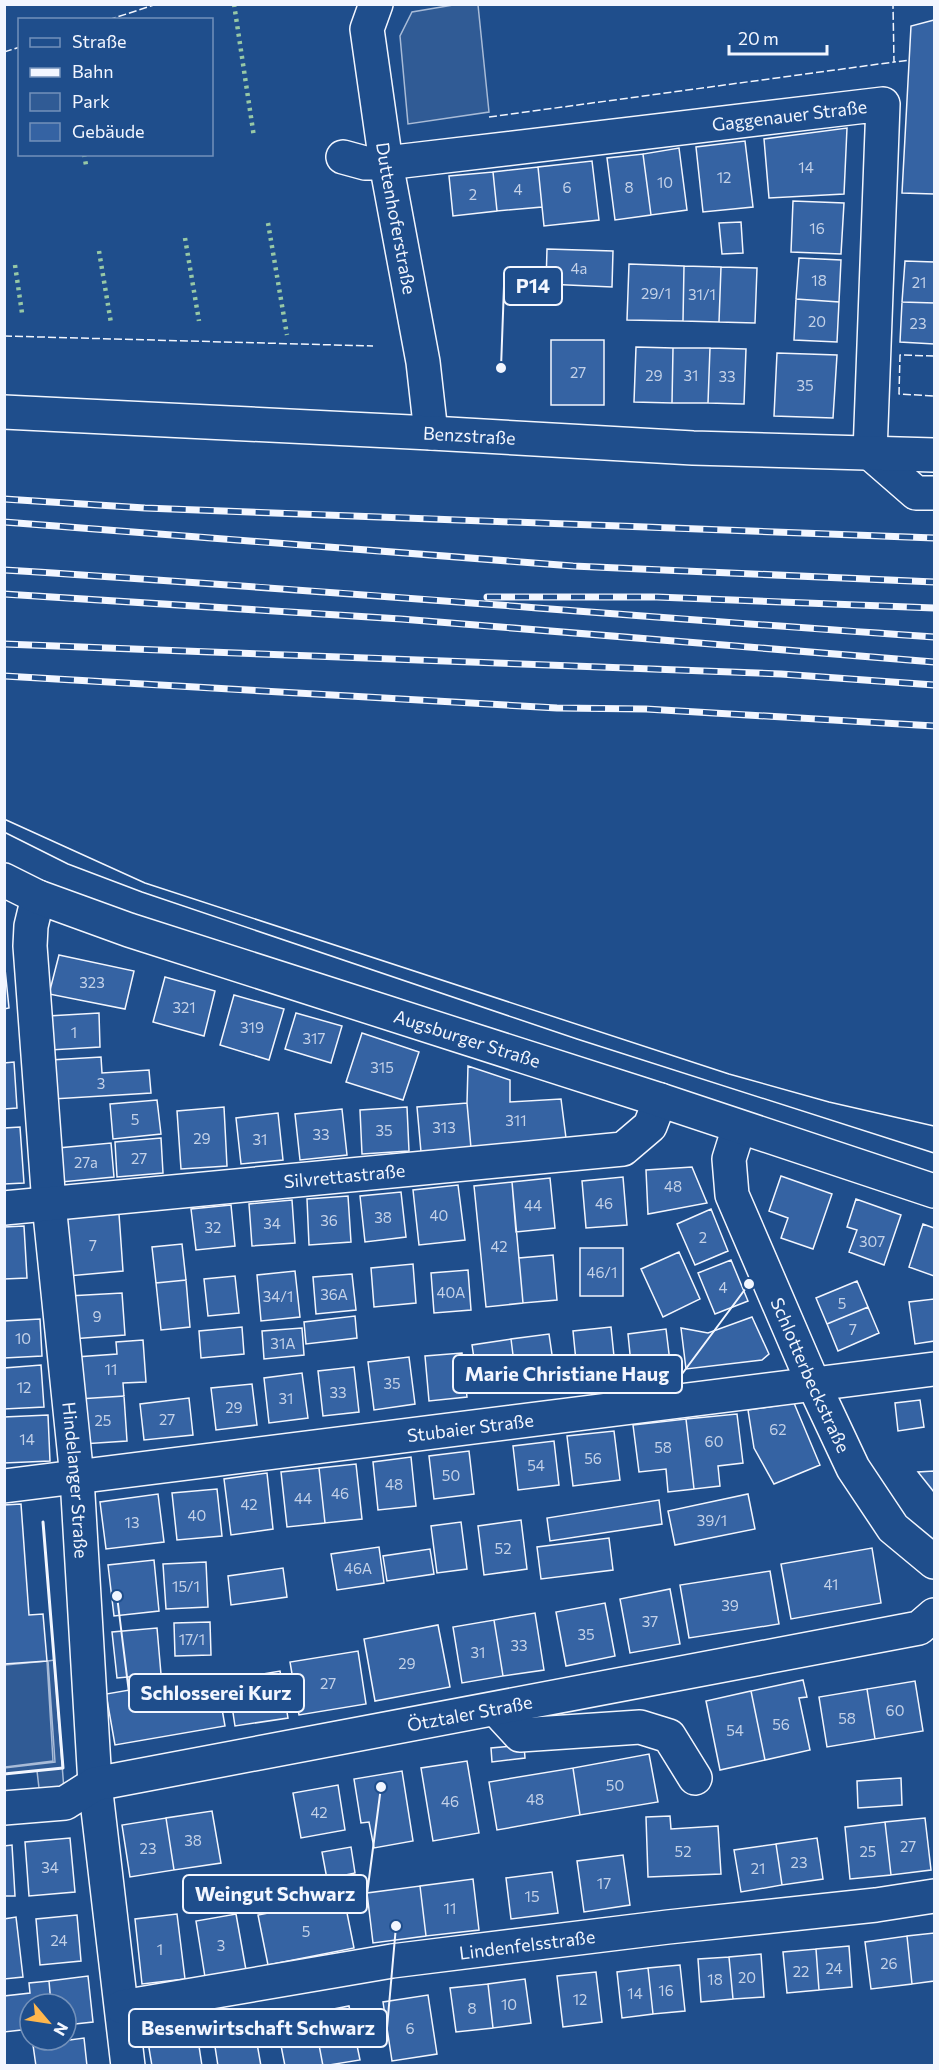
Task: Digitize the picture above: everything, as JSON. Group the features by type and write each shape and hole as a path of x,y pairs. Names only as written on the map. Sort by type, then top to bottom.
{"street":[{"name":"Duttenhoferstraße","path":"376,4 367,29 360,165 423,362 431,433"},
{"name":"Gaggenauer Straße","path":"360,165 883,104 870,453"},
{"name":"Benzstraße","path":"4,412 693,448 934,455"},
{"path":"870,453 916,493 934,494"},
{"name":"Augsburger Straße","path":"4,880 38,897 129,930 660,1100 934,1191"},
{"name":"Hindelanger Straße","path":"38,897 31,926 30,946 49,1203 76,1478 95,1784 128,2066"},
{"name":"Silvrettastraße","path":"4,1208 623,1149 650,1126 660,1100"},
{"name":"Schlotterbeckstraße","path":"739,1127 729,1160 732,1195 813,1383 853,1468 893,1528 934,1562"},
{"name":"Stubaier Straße","path":"4,1486 934,1369"},
{"name":"Ötztaler Straße","path":"4,1808 65,1803 95,1784 919,1628 934,1615"},
{"path":"496,1709 520,1735 640,1727 669,1736 695,1778"},
{"name":"Lindenfelsstraße","path":"122,2007 392,1961 668,1927 876,1905 934,1896"}],"green space":[{"path":"459,4 478,5 489,112 408,124 400,36 412,12"},
{"path":"54,1660 65,1803 41,1805 37,1771 5,1774 4,1768 55,1762 48,1661"},
{"path":"47,1661 53,1761 5,1767 5,1665"}],"building":[{"path":"934,20 934,194 902,193 911,26"},
{"path":"847,128 844,194 769,198 764,139"},
{"path":"745,141 753,207 703,212 696,147"},
{"path":"679,148 687,210 651,215 643,154"},
{"path":"643,154 651,215 615,220 607,158"},
{"path":"592,161 599,220 544,226 538,167"},
{"path":"538,167 542,207 497,211 493,172"},
{"path":"493,172 497,211 453,216 449,176"},
{"path":"793,201 844,203 841,254 791,252"},
{"path":"741,222 743,253 722,254 719,223"},
{"path":"547,249 613,251 612,287 546,284"},
{"path":"799,258 841,260 839,302 796,299"},
{"path":"905,261 934,262 934,303 902,302"},
{"path":"629,264 684,266 683,321 627,320"},
{"path":"684,266 721,267 719,322 683,321"},
{"path":"721,267 757,268 755,323 719,322"},
{"path":"796,299 839,302 837,342 794,340"},
{"path":"902,302 934,303 934,344 900,342"},
{"path":"551,340 604,340 604,405 551,405"},
{"path":"636,347 673,348 672,403 634,402"},
{"path":"673,348 710,348 708,403 672,403"},
{"path":"710,348 746,349 744,404 708,403"},
{"path":"777,353 837,355 833,418 774,416"},
{"path":"59,955 134,971 125,1009 49,994"},
{"path":"4,959 9,1008 4,1009"},
{"path":"165,977 215,991 204,1036 153,1022"},
{"path":"234,995 284,1009 269,1060 220,1045"},
{"path":"99,1013 100,1047 50,1050 48,1016"},
{"path":"296,1013 342,1026 331,1063 285,1049"},
{"path":"362,1033 419,1052 403,1100 346,1082"},
{"path":"101,1057 102,1073 149,1070 151,1093 53,1099 50,1060"},
{"path":"14,1062 17,1108 4,1109 4,1063"},
{"path":"468,1066 510,1080 510,1102 561,1099 566,1138 471,1148 467,1103"},
{"path":"157,1100 161,1134 113,1139 110,1104"},
{"path":"467,1103 471,1148 421,1152 417,1107"},
{"path":"224,1107 227,1166 181,1169 177,1111"},
{"path":"407,1107 409,1151 362,1154 360,1110"},
{"path":"342,1109 347,1155 300,1160 295,1114"},
{"path":"278,1113 283,1160 241,1164 236,1118"},
{"path":"20,1127 24,1183 4,1184 4,1128"},
{"path":"161,1138 163,1173 117,1177 115,1142"},
{"path":"111,1143 114,1177 61,1182 58,1148"},
{"path":"692,1167 707,1203 648,1214 646,1170"},
{"path":"781,1176 832,1194 813,1249 781,1238 788,1218 769,1211"},
{"path":"623,1177 627,1225 586,1228 582,1181"},
{"path":"550,1178 555,1228 516,1232 512,1182"},
{"path":"512,1182 523,1303 486,1307 474,1186"},
{"path":"458,1185 465,1240 419,1245 413,1190"},
{"path":"401,1192 406,1237 365,1242 360,1196"},
{"path":"348,1196 351,1242 309,1245 307,1199"},
{"path":"856,1199 901,1215 884,1265 849,1252 857,1230 847,1227"},
{"path":"292,1200 295,1243 252,1246 249,1204"},
{"path":"231,1205 235,1246 196,1250 191,1209"},
{"path":"711,1209 728,1251 695,1265 677,1224"},
{"path":"119,1214 123,1271 68,1276 63,1219"},
{"path":"923,1224 934,1228 934,1276 909,1267"},
{"path":"24,1226 27,1278 4,1279 4,1227"},
{"path":"182,1244 186,1280 156,1283 152,1247"},
{"path":"580,1248 623,1248 623,1296 580,1296"},
{"path":"679,1252 700,1299 663,1317 641,1269"},
{"path":"553,1255 557,1300 523,1303 519,1258"},
{"path":"731,1260 748,1301 715,1314 698,1273"},
{"path":"413,1264 416,1303 374,1307 371,1268"},
{"path":"468,1270 471,1310 434,1313 431,1273"},
{"path":"295,1271 300,1317 261,1321 257,1275"},
{"path":"352,1274 356,1310 316,1314 313,1277"},
{"path":"235,1276 239,1313 208,1316 204,1279"},
{"path":"186,1280 190,1327 161,1330 156,1283"},
{"path":"857,1281 868,1307 827,1324 816,1298"},
{"path":"122,1293 125,1335 71,1339 68,1296"},
{"path":"934,1299 934,1341 915,1344 909,1302"},
{"path":"868,1307 879,1333 838,1351 827,1324"},
{"path":"355,1316 357,1338 306,1344 304,1322"},
{"path":"752,1317 769,1354 762,1360 686,1369 681,1328 708,1333"},
{"path":"40,1319 42,1356 4,1358 4,1321"},
{"path":"242,1327 244,1354 201,1358 199,1331"},
{"path":"611,1327 616,1376 578,1381 573,1331"},
{"path":"302,1328 304,1355 264,1359 262,1331"},
{"path":"666,1329 671,1370 632,1374 628,1334"},
{"path":"549,1334 556,1382 517,1387 511,1339"},
{"path":"511,1339 517,1387 479,1393 472,1345"},
{"path":"143,1340 146,1382 123,1383 124,1396 79,1399 76,1357 117,1354 116,1342"},
{"path":"462,1353 467,1397 429,1401 425,1356"},
{"path":"409,1357 415,1404 374,1410 368,1362"},
{"path":"41,1365 44,1407 4,1409 4,1368"},
{"path":"354,1367 359,1412 323,1416 318,1371"},
{"path":"302,1373 308,1418 269,1423 264,1378"},
{"path":"252,1384 257,1425 216,1430 211,1388"},
{"path":"124,1396 127,1441 82,1444 79,1399"},
{"path":"189,1398 193,1435 144,1440 140,1404"},
{"path":"920,1400 924,1427 898,1431 895,1403"},
{"path":"794,1403 820,1465 774,1484 754,1448 748,1410"},
{"path":"737,1414 743,1463 718,1466 720,1486 694,1489 686,1419"},
{"path":"48,1415 50,1461 4,1463 4,1417"},
{"path":"686,1419 694,1489 668,1492 666,1469 639,1472 633,1425"},
{"path":"614,1431 620,1480 573,1486 567,1436"},
{"path":"554,1441 559,1485 518,1490 513,1446"},
{"path":"469,1451 474,1494 434,1499 429,1456"},
{"path":"411,1457 416,1506 378,1510 373,1462"},
{"path":"356,1464 362,1519 325,1523 319,1468"},
{"path":"319,1468 325,1523 287,1527 281,1472"},
{"path":"934,1471 934,1492 918,1472"},
{"path":"267,1473 273,1529 231,1535 224,1479"},
{"path":"217,1489 222,1536 177,1540 172,1493"},
{"path":"158,1494 164,1542 106,1549 100,1502"},
{"path":"748,1494 755,1529 675,1545 668,1511"},
{"path":"659,1500 662,1524 550,1541 547,1518"},
{"path":"21,1504 29,1615 43,1614 47,1661 4,1664 4,1505"},
{"path":"521,1520 527,1569 484,1575 478,1526"},
{"path":"461,1522 467,1569 437,1573 431,1526"},
{"path":"609,1538 613,1570 541,1579 537,1547"},
{"path":"379,1547 384,1583 337,1590 331,1554"},
{"path":"872,1548 881,1603 791,1619 781,1564"},
{"path":"430,1549 434,1574 387,1581 383,1556"},
{"path":"154,1560 159,1611 114,1616 108,1565"},
{"path":"206,1562 208,1607 166,1609 163,1564"},
{"path":"283,1568 287,1597 231,1605 228,1576"},
{"path":"770,1571 779,1624 689,1638 680,1585"},
{"path":"670,1589 680,1644 630,1653 620,1599"},
{"path":"605,1603 615,1656 566,1666 556,1612"},
{"path":"535,1613 544,1670 503,1676 494,1620"},
{"path":"494,1620 503,1676 462,1683 453,1627"},
{"path":"210,1622 211,1655 175,1656 174,1623"},
{"path":"438,1625 450,1687 375,1701 364,1639"},
{"path":"157,1628 161,1674 117,1678 112,1632"},
{"path":"358,1651 366,1704 299,1715 290,1662"},
{"path":"280,1671 288,1718 235,1726 228,1680"},
{"path":"216,1675 225,1726 115,1745 106,1694"},
{"path":"803,1680 807,1697 799,1698 810,1750 765,1760 751,1691"},
{"path":"915,1681 923,1731 875,1739 867,1689"},
{"path":"867,1689 875,1739 827,1747 819,1697"},
{"path":"751,1691 765,1760 720,1770 706,1701"},
{"path":"524,1745 525,1758 492,1762 491,1748"},
{"path":"649,1754 658,1802 580,1815 573,1768"},
{"path":"467,1761 479,1833 433,1841 421,1768"},
{"path":"573,1768 580,1815 497,1830 489,1782"},
{"path":"402,1771 413,1841 374,1848 369,1822 361,1823 354,1779"},
{"path":"901,1778 902,1805 858,1808 857,1781"},
{"path":"338,1785 345,1830 301,1838 293,1793"},
{"path":"212,1811 221,1863 174,1870 166,1818"},
{"path":"670,1816 671,1829 718,1826 721,1874 648,1877 646,1817"},
{"path":"166,1818 174,1870 130,1877 122,1825"},
{"path":"925,1818 931,1870 891,1875 885,1822"},
{"path":"885,1822 891,1875 850,1879 845,1827"},
{"path":"70,1838 75,1892 29,1896 25,1842"},
{"path":"817,1838 823,1879 782,1885 776,1844"},
{"path":"776,1844 782,1885 741,1892 734,1850"},
{"path":"12,1845 15,1896 4,1896 4,1846"},
{"path":"351,1847 355,1873 327,1879 322,1852"},
{"path":"623,1855 630,1905 584,1912 577,1861"},
{"path":"552,1872 558,1913 511,1919 506,1878"},
{"path":"473,1879 479,1930 426,1936 420,1886"},
{"path":"420,1886 426,1936 373,1943 367,1893"},
{"path":"344,1898 354,1948 268,1965 258,1915"},
{"path":"177,1914 185,1979 142,1984 135,1919"},
{"path":"236,1914 246,1970 205,1977 196,1921"},
{"path":"77,1915 81,1961 40,1965 36,1919"},
{"path":"16,1917 23,1977 4,1979 4,1919"},
{"path":"934,1933 934,1981 912,1984 907,1936"},
{"path":"907,1936 912,1984 871,1989 865,1942"},
{"path":"849,1946 852,1987 819,1990 816,1949"},
{"path":"816,1949 819,1990 787,1993 783,1952"},
{"path":"761,1954 764,1997 733,1999 729,1957"},
{"path":"729,1957 733,1999 701,2002 698,1959"},
{"path":"680,1965 685,2011 653,2014 648,1968"},
{"path":"648,1968 653,2014 622,2018 617,1972"},
{"path":"596,1972 602,2022 563,2027 557,1976"},
{"path":"88,1976 93,2022 78,2024 78,1992 50,1992 49,1981"},
{"path":"525,1979 531,2023 493,2028 488,1984"},
{"path":"49,1981 50,1992 30,1992 29,1983"},
{"path":"488,1984 493,2028 456,2032 450,1988"},
{"path":"18,1994 18,2030 4,2032 4,1996"},
{"path":"428,1995 437,2054 392,2061 383,2002"},
{"path":"349,2006 360,2060 323,2066 313,2013"},
{"path":"313,2013 323,2066 285,2066 276,2020"},
{"path":"255,2032 261,2066 218,2066 214,2040"},
{"path":"197,2033 202,2066 152,2066 148,2042"},
{"path":"84,2038 87,2066 36,2066 34,2052 78,2052 78,2039"}],"tram line":[{"path":"4,819 145,883 729,1074 829,1102 934,1126"},
{"path":"4,832 68,864 142,892 577,1039 934,1153"}],"railway":[{"path":"4,499 145,508 934,538"},
{"path":"4,522 573,566 934,582"},
{"path":"4,570 934,637"},
{"path":"4,594 401,619 934,662"},
{"path":"487,597 657,597 934,608"},
{"path":"4,644 781,674 934,685"},
{"path":"4,676 557,708 646,709 934,726"}],"hedge":[{"path":"234,4 254,137"},
{"path":"84,156 86,165"},
{"path":"268,223 287,335"},
{"path":"185,238 199,321"},
{"path":"99,251 111,323"},
{"path":"15,265 22,313"}],"fence":[{"path":"114,18 157,4"},
{"path":"897,4 893,5 894,62 910,60"},
{"path":"4,52 18,48"},
{"path":"489,117 894,62"},
{"path":"4,336 373,346"},
{"path":"934,356 900,355 899,394 934,396"}],"wall":[{"path":"4,1774 63,1768 43,1522"}],"place":[{"name":"P14","path":"501,368"},
{"name":"Marie Christiane Haug","path":"749,1284"},
{"name":"Schlosserei Kurz","path":"117,1596"},
{"name":"Weingut Schwarz","path":"381,1787"},
{"name":"Besenwirtschaft Schwarz","path":"396,1926"}]}
